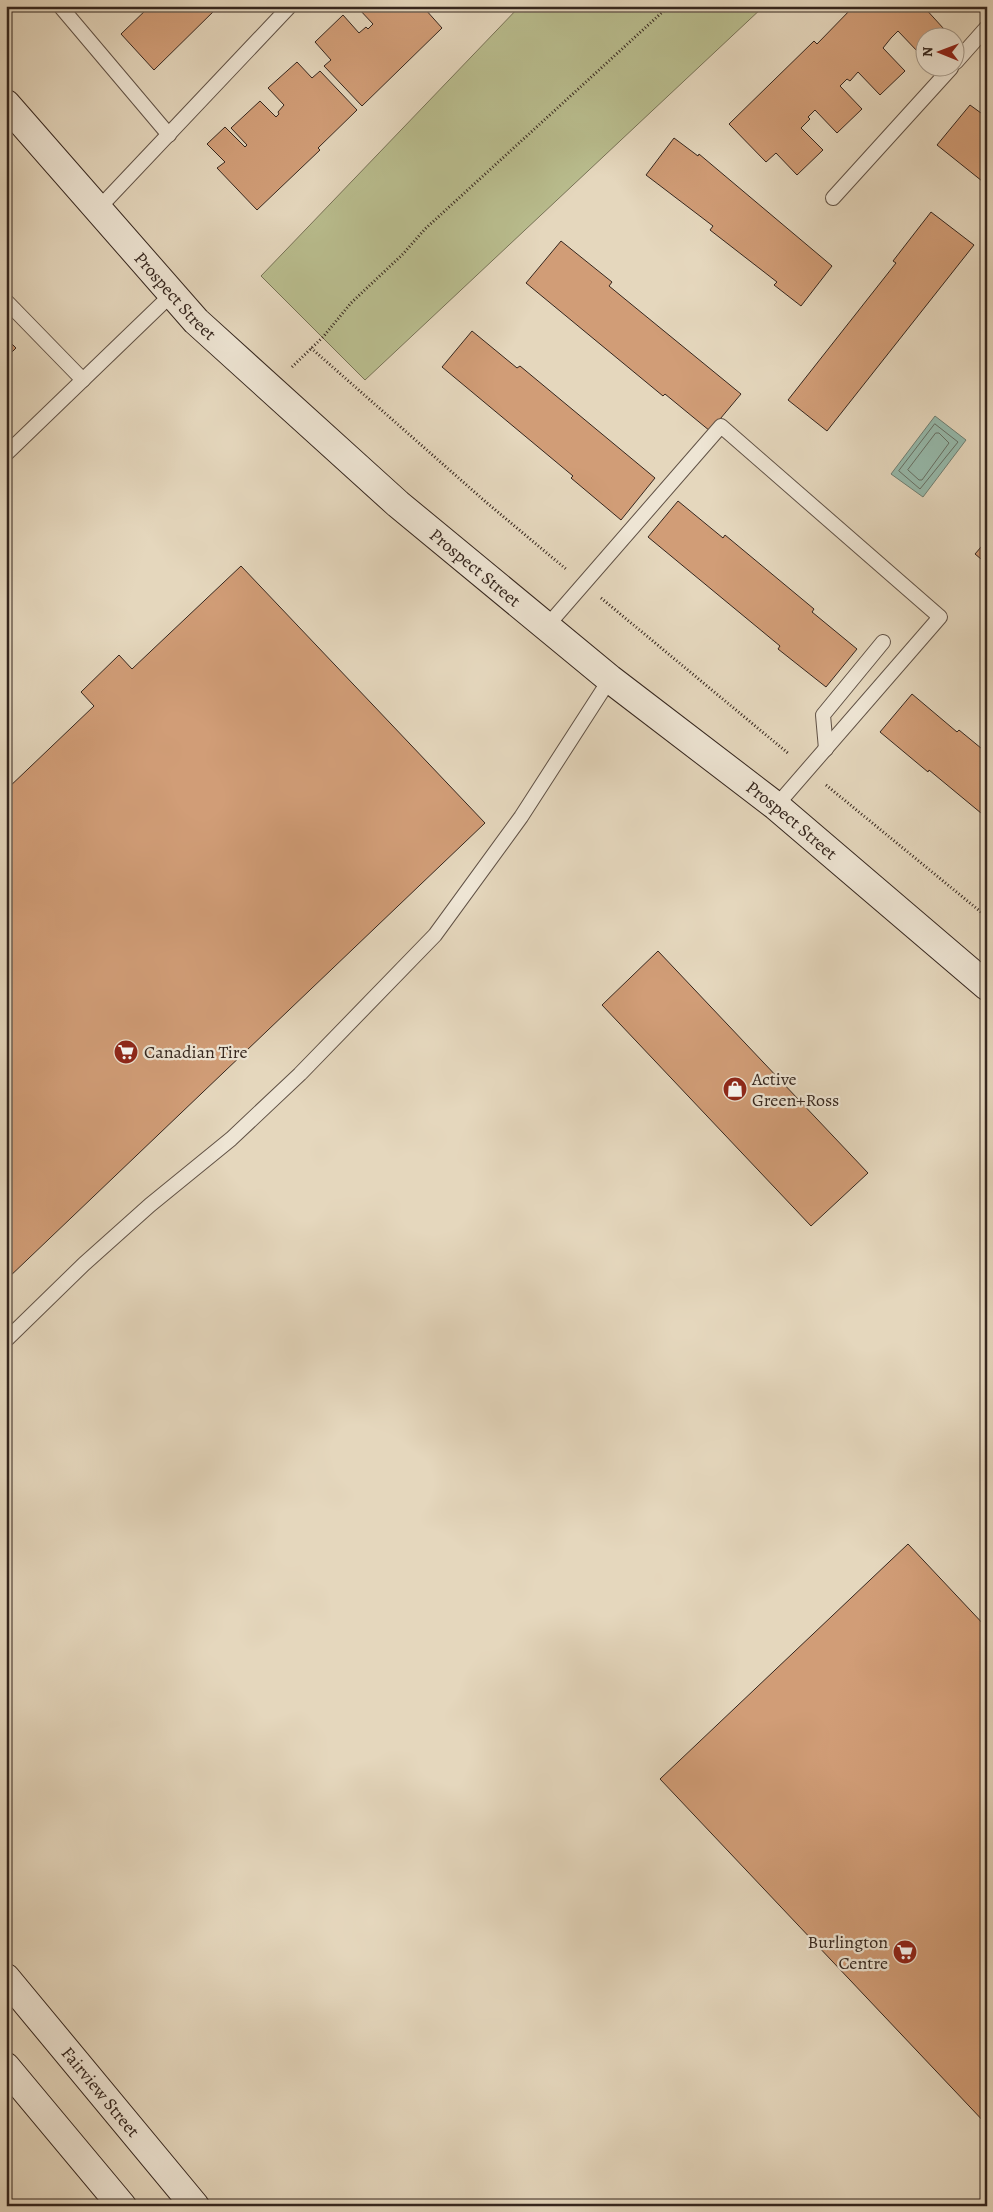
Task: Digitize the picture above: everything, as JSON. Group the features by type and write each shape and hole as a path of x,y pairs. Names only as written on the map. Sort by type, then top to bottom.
{"street":[{"name":"Prospect Street","path":"6,104 196,320 398,504 610,679 776,806 987,986"},
{"name":"Fairview Street","path":"6,1978 195,2206"},
{"path":"6,2067 122,2206"}],"lane":[{"path":"60,6 169,135"},
{"path":"98,209 290,6"},
{"path":"966,51 987,27"},
{"path":"833,198 942,78"},
{"path":"6,454 172,294"},
{"path":"6,301 83,380"},
{"path":"548,626 721,426 940,617 776,806"},
{"path":"826,749 823,715 883,642"},
{"path":"6,1340 84,1264 150,1205 231,1138 300,1074 435,935 521,816 610,679"}],"path":[{"path":"669,6 425,230 403,254 351,303 311,348 487,503 987,917"}],"shaded area":[{"path":"520,6 764,6 365,380 261,276"}],"water":[{"path":"935,416 966,440 923,497 891,474"}],"building":[{"path":"150,6 219,6 154,70 121,34"},
{"path":"359,6 428,6 425,9 442,28 362,106 324,66 331,60 315,42 343,15 359,33 366,27 368,29 373,24 358,8"},
{"path":"854,6 923,6 943,28 916,28 916,50 898,31 891,38 883,48 905,71 880,95 858,72 850,81 847,79 840,86 862,109 837,133 815,110 808,117 810,119 801,128 823,150 797,175 776,153 766,162 729,124 814,41 817,44"},
{"path":"297,62 312,78 320,71 357,110 318,148 320,150 257,210 217,168 225,162 207,144 225,127 245,147 247,145 231,128 260,101 276,117 279,114 278,112 284,105 268,88"},
{"path":"970,105 981,113 987,106 987,185 937,145"},
{"path":"674,138 698,156 699,154 832,266 801,306 774,285 777,282 710,230 713,226 646,175"},
{"path":"931,212 974,245 827,431 788,400 896,263 893,261"},
{"path":"561,241 612,282 609,286 741,394 710,431 665,394 663,396 526,283"},
{"path":"472,331 517,368 520,366 655,478 621,520 571,478 573,476 442,367"},
{"path":"6,338 16,348 6,358"},
{"path":"678,501 723,538 725,535 814,609 812,612 857,649 826,687 778,649 780,646 648,537"},
{"path":"987,540 987,564 975,554"},
{"name":"Canadian Tire","path":"241,566 485,823 6,1280 6,790 94,706 81,692 119,655 132,669"},
{"path":"912,694 957,732 959,730 987,753 987,818 880,732"},
{"name":"Active Green+Ross","path":"658,951 868,1173 811,1226 602,1005"},
{"name":"Burlington Centre","path":"908,1544 987,1628 987,2125 660,1779"}],"place":[{"name":"Canadian Tire","path":"126,1052"},
{"name":"Active Green+Ross","path":"735,1089"},
{"name":"Burlington Centre","path":"905,1952"}]}
